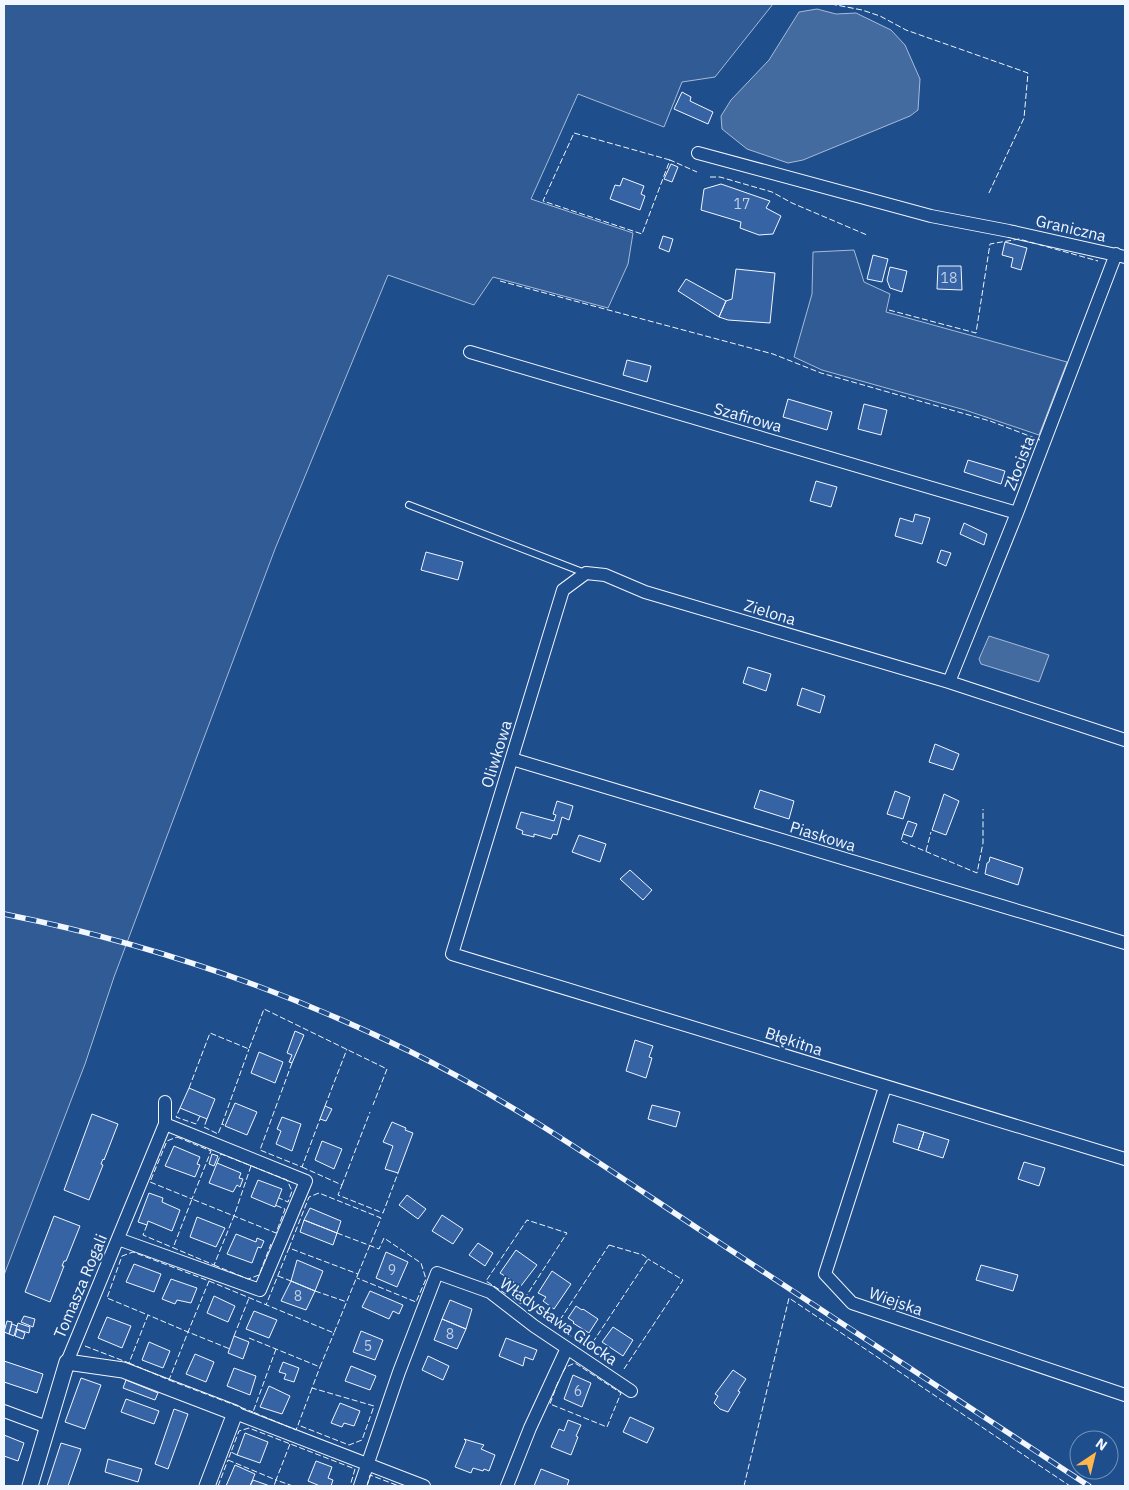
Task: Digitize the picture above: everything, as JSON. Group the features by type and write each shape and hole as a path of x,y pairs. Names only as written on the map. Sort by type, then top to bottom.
{"street":[{"name":"Graniczna","path":"698,153 931,216 1121,256"},
{"name":"Złocista","path":"949,682 1121,256"},
{"name":"Szafirowa","path":"470,352 1017,513"},
{"name":"Zielona","path":"586,573 605,575 645,592 949,682 1125,740"},
{"name":"Oliwkowa","path":"452,954 563,590 586,573"},
{"name":"Piaskowa","path":"512,759 1125,943"},
{"name":"Błękitna","path":"452,954 1125,1159"},
{"name":"Wiejska","path":"885,1087 825,1274 852,1303 1125,1395"},
{"name":"Tomasza Rogali","path":"30,1486 67,1362 165,1124 165,1102"},
{"path":"118,1239 260,1290 306,1181 165,1124"},
{"name":"Władysława Glocka","path":"367,1465 399,1372 437,1273 490,1292 534,1326 631,1391"},
{"path":"507,1486 530,1428 567,1348"},
{"path":"67,1362 123,1370 424,1486"},
{"path":"4,1411 47,1426"},
{"path":"207,1486 234,1413"},
{"path":"360,1486 367,1465"}],"lane":[{"name":"Zielona","path":"409,504 586,573"}],"shaded area":[{"path":"4,4 773,4 715,77 682,82 664,127 578,94 531,199 633,233 628,264 608,308 493,277 474,305 388,275 275,549 114,977 85,1064 4,1275"},
{"path":"817,9 836,14 856,13 891,30 905,45 920,79 918,110 910,116 803,160 788,163 747,149 722,129 721,116 731,100 769,60 799,12"},
{"path":"854,250 864,282 890,294 886,312 1067,362 1039,435 965,410 822,370 794,357 812,294 813,252"},
{"path":"989,636 1049,655 1039,682 981,664 979,659"}],"building":[{"path":"682,92 691,97 690,101 713,112 708,124 674,109"},
{"path":"671,164 678,167 672,182 664,179"},
{"path":"623,178 644,186 641,194 645,196 640,210 610,199 615,185 620,186"},
{"path":"721,184 770,201 766,208 781,216 773,234 759,235 740,228 741,222 701,210 704,189"},
{"path":"663,236 673,239 669,252 659,248"},
{"path":"1005,242 1027,248 1021,270 1011,267 1013,258 1002,255"},
{"path":"873,255 888,259 882,282 867,279"},
{"path":"938,266 961,266 962,290 937,289"},
{"path":"890,267 907,271 902,292 890,288 887,280"},
{"path":"736,269 775,273 770,323 728,320 719,317 726,301 732,299"},
{"path":"686,279 726,301 719,317 678,291"},
{"path":"627,360 651,366 647,382 623,375"},
{"path":"788,399 832,412 827,430 783,417"},
{"path":"864,404 887,410 881,435 858,429"},
{"path":"968,460 1005,471 1001,484 964,472"},
{"path":"816,481 837,487 831,507 810,501"},
{"path":"915,514 930,518 922,544 895,536 900,518 913,522"},
{"path":"964,523 987,534 984,545 960,534"},
{"path":"941,550 951,553 946,566 937,562"},
{"path":"426,552 463,562 458,580 421,570"},
{"path":"748,667 771,674 766,691 743,683"},
{"path":"802,688 825,696 820,713 797,705"},
{"path":"935,744 959,754 953,770 929,762"},
{"path":"760,790 794,801 789,819 754,808"},
{"path":"895,791 910,797 903,819 887,814"},
{"path":"944,794 959,801 946,835 932,830"},
{"path":"557,801 573,806 569,820 562,817 557,835 553,834 551,839 534,834 534,837 522,834 523,831 516,828 521,812 554,821 556,815 553,814"},
{"path":"908,821 917,824 912,837 903,834"},
{"path":"579,835 606,844 600,862 572,852"},
{"path":"990,857 1023,868 1018,885 985,874"},
{"path":"630,870 652,890 643,900 620,879"},
{"path":"295,1031 304,1035 292,1063 289,1062 292,1055 287,1053"},
{"path":"635,1040 653,1046 649,1057 652,1058 646,1078 626,1071"},
{"path":"259,1052 283,1062 275,1083 251,1073"},
{"path":"189,1088 215,1099 207,1119 180,1108"},
{"path":"235,1103 257,1112 247,1135 225,1126"},
{"path":"652,1105 680,1112 676,1127 648,1119"},
{"path":"325,1106 332,1109 326,1121 320,1119"},
{"path":"92,1114 118,1124 101,1164 103,1165 89,1200 64,1190"},
{"path":"282,1117 301,1124 292,1151 276,1144 281,1131 277,1129"},
{"path":"392,1122 413,1133 398,1173 385,1169 393,1146 383,1142"},
{"path":"898,1124 924,1132 918,1150 893,1142"},
{"path":"924,1132 949,1140 943,1158 918,1150"},
{"path":"322,1141 342,1149 334,1169 315,1160"},
{"path":"174,1146 200,1157 197,1164 200,1165 195,1177 165,1166"},
{"path":"212,1154 218,1156 214,1166 209,1164"},
{"path":"1024,1162 1045,1168 1039,1186 1018,1179"},
{"path":"217,1163 241,1173 239,1178 243,1179 240,1187 237,1185 233,1192 209,1183"},
{"path":"258,1180 282,1189 275,1207 251,1197"},
{"path":"149,1193 163,1198 162,1202 180,1210 172,1231 148,1221 147,1225 138,1222"},
{"path":"407,1195 426,1209 418,1219 399,1205"},
{"path":"310,1208 341,1221 337,1233 304,1220"},
{"path":"442,1215 463,1229 453,1244 432,1231"},
{"path":"54,1216 80,1226 66,1261 64,1261 62,1266 64,1266 50,1302 25,1292"},
{"path":"197,1217 225,1228 216,1247 190,1237"},
{"path":"304,1220 337,1233 333,1245 300,1232"},
{"path":"236,1234 256,1242 257,1238 264,1241 261,1248 258,1247 252,1263 227,1254"},
{"path":"478,1243 493,1253 485,1266 469,1255"},
{"path":"516,1250 537,1265 517,1291 511,1287 514,1282 500,1273"},
{"path":"386,1252 408,1262 397,1287 376,1278"},
{"path":"297,1260 323,1271 315,1291 291,1281"},
{"path":"134,1264 161,1274 154,1292 126,1282"},
{"path":"981,1265 1018,1275 1013,1291 976,1280"},
{"path":"552,1271 571,1284 554,1309 543,1301 546,1297 538,1293"},
{"path":"171,1279 197,1288 191,1303 177,1300 175,1304 162,1299"},
{"path":"291,1281 315,1291 306,1310 281,1301"},
{"path":"370,1291 403,1305 399,1314 393,1311 389,1319 362,1307"},
{"path":"214,1296 235,1306 228,1322 207,1313"},
{"path":"450,1300 472,1309 466,1329 442,1319"},
{"path":"576,1306 598,1319 589,1333 568,1318"},
{"path":"254,1311 277,1320 269,1338 246,1329"},
{"path":"24,1316 35,1319 33,1327 21,1322"},
{"path":"107,1317 131,1326 122,1348 98,1338"},
{"path":"442,1319 466,1329 457,1349 434,1340"},
{"path":"7,1321 12,1322 9,1334 4,1332"},
{"path":"18,1323 30,1327 29,1333 16,1329"},
{"path":"12,1324 17,1326 14,1336 9,1334"},
{"path":"613,1327 633,1340 623,1356 602,1342"},
{"path":"17,1329 25,1333 23,1339 15,1336"},
{"path":"361,1331 383,1340 375,1360 353,1352"},
{"path":"234,1336 249,1342 243,1359 228,1353"},
{"path":"506,1338 537,1350 533,1360 525,1357 523,1366 499,1356"},
{"path":"149,1342 170,1351 163,1368 142,1360"},
{"path":"195,1354 214,1362 206,1382 186,1374"},
{"path":"428,1356 449,1366 443,1380 422,1370"},
{"path":"4,1361 43,1374 37,1393 4,1382"},
{"path":"283,1362 299,1368 294,1382 284,1379 286,1374 279,1372"},
{"path":"351,1366 376,1376 370,1390 345,1381"},
{"path":"234,1368 256,1376 250,1395 227,1386"},
{"path":"733,1370 746,1379 728,1412 720,1409 714,1403 718,1396 715,1394"},
{"path":"573,1375 591,1383 582,1407 564,1399"},
{"path":"81,1378 101,1385 85,1429 65,1422"},
{"path":"126,1380 158,1393 155,1400 123,1388"},
{"path":"269,1386 290,1396 282,1414 260,1407"},
{"path":"126,1399 159,1411 154,1424 121,1412"},
{"path":"340,1403 360,1411 354,1426 344,1423 342,1427 331,1423"},
{"path":"174,1409 188,1414 168,1469 155,1464"},
{"path":"630,1417 654,1428 647,1443 623,1432"},
{"path":"568,1420 581,1425 571,1455 551,1447 559,1429 564,1431"},
{"path":"245,1433 268,1442 260,1463 237,1455"},
{"path":"4,1435 24,1443 18,1461 4,1456"},
{"path":"464,1439 484,1445 481,1449 495,1455 489,1471 473,1468 471,1473 455,1467 466,1441"},
{"path":"61,1443 81,1449 68,1486 47,1486"},
{"path":"108,1459 142,1469 138,1482 105,1472"},
{"path":"316,1461 332,1467 328,1478 333,1480 331,1486 320,1486 308,1481"},
{"path":"235,1465 255,1474 250,1486 226,1486"},
{"path":"541,1469 569,1480 567,1486 534,1486"},
{"path":"253,1480 270,1486 250,1486"}],"railway":[{"path":"4,914 108,938 211,969 311,1007 360,1028 447,1070 521,1113 593,1159 1089,1486"}],"fence":[{"path":"831,4 862,10 880,16 906,30 1028,73 1024,118 988,195"},
{"path":"670,160 574,133 543,201 642,234 670,160 697,172"},
{"path":"710,177 720,177 772,192 792,203 867,235"},
{"path":"889,310 976,333 990,244 1019,239 1098,261"},
{"path":"500,281 773,354 821,373 990,421 1040,440"},
{"path":"903,834 901,841 977,873 983,843 983,809"},
{"path":"926,851 931,832"},
{"path":"189,1088 210,1033 249,1049 264,1009 387,1069 373,1105"},
{"path":"222,1124 249,1049"},
{"path":"325,1106 347,1049"},
{"path":"292,1063 260,1150 302,1167 320,1119"},
{"path":"180,1108 176,1117 196,1124 200,1116"},
{"path":"342,1185 370,1112"},
{"path":"207,1119 204,1127 218,1134 222,1124 224,1125"},
{"path":"177,1137 211,1151 192,1199 150,1182 167,1141 177,1137"},
{"path":"217,1163 221,1154 287,1180 292,1191 288,1202 279,1198"},
{"path":"251,1166 234,1216 276,1233 285,1209 275,1205"},
{"path":"302,1167 342,1185 338,1195 383,1213 398,1173"},
{"path":"289,1248 309,1197 319,1193 381,1218 358,1274"},
{"path":"147,1225 143,1235 214,1265 234,1216 192,1199 173,1248"},
{"path":"511,1287 506,1294 486,1281 527,1220 567,1233 521,1304 513,1298 517,1291"},
{"path":"337,1233 379,1249 384,1238 421,1263 426,1279 416,1302 357,1278"},
{"path":"214,1265 248,1279 259,1275 271,1244"},
{"path":"609,1245 643,1255 648,1259 589,1348 556,1326 609,1245"},
{"path":"209,1281 334,1333 358,1274 289,1248 266,1305"},
{"path":"85,1346 129,1363 148,1315 107,1298 122,1256 133,1252 209,1281 188,1332 230,1349"},
{"path":"624,1369 683,1280 648,1259"},
{"path":"278,1276 291,1281"},
{"path":"315,1291 347,1302"},
{"path":"234,1336 249,1298"},
{"path":"744,1486 789,1298 1070,1486"},
{"path":"129,1363 169,1380 188,1332 148,1315"},
{"path":"249,1338 320,1367 334,1333"},
{"path":"276,1349 253,1412 296,1430 298,1425"},
{"path":"558,1382 550,1404 607,1427 621,1393 575,1363 566,1367 563,1372"},
{"path":"312,1388 298,1425 349,1445 362,1440 374,1406 312,1388 320,1367"},
{"path":"169,1380 253,1412"},
{"path":"237,1455 231,1452 239,1431 249,1428 355,1469 350,1486"},
{"path":"290,1444 276,1480 293,1486"},
{"path":"231,1452 228,1460 276,1480 274,1486"},
{"path":"218,1486 228,1460"},
{"path":"367,1486 370,1475 399,1486"}]}
